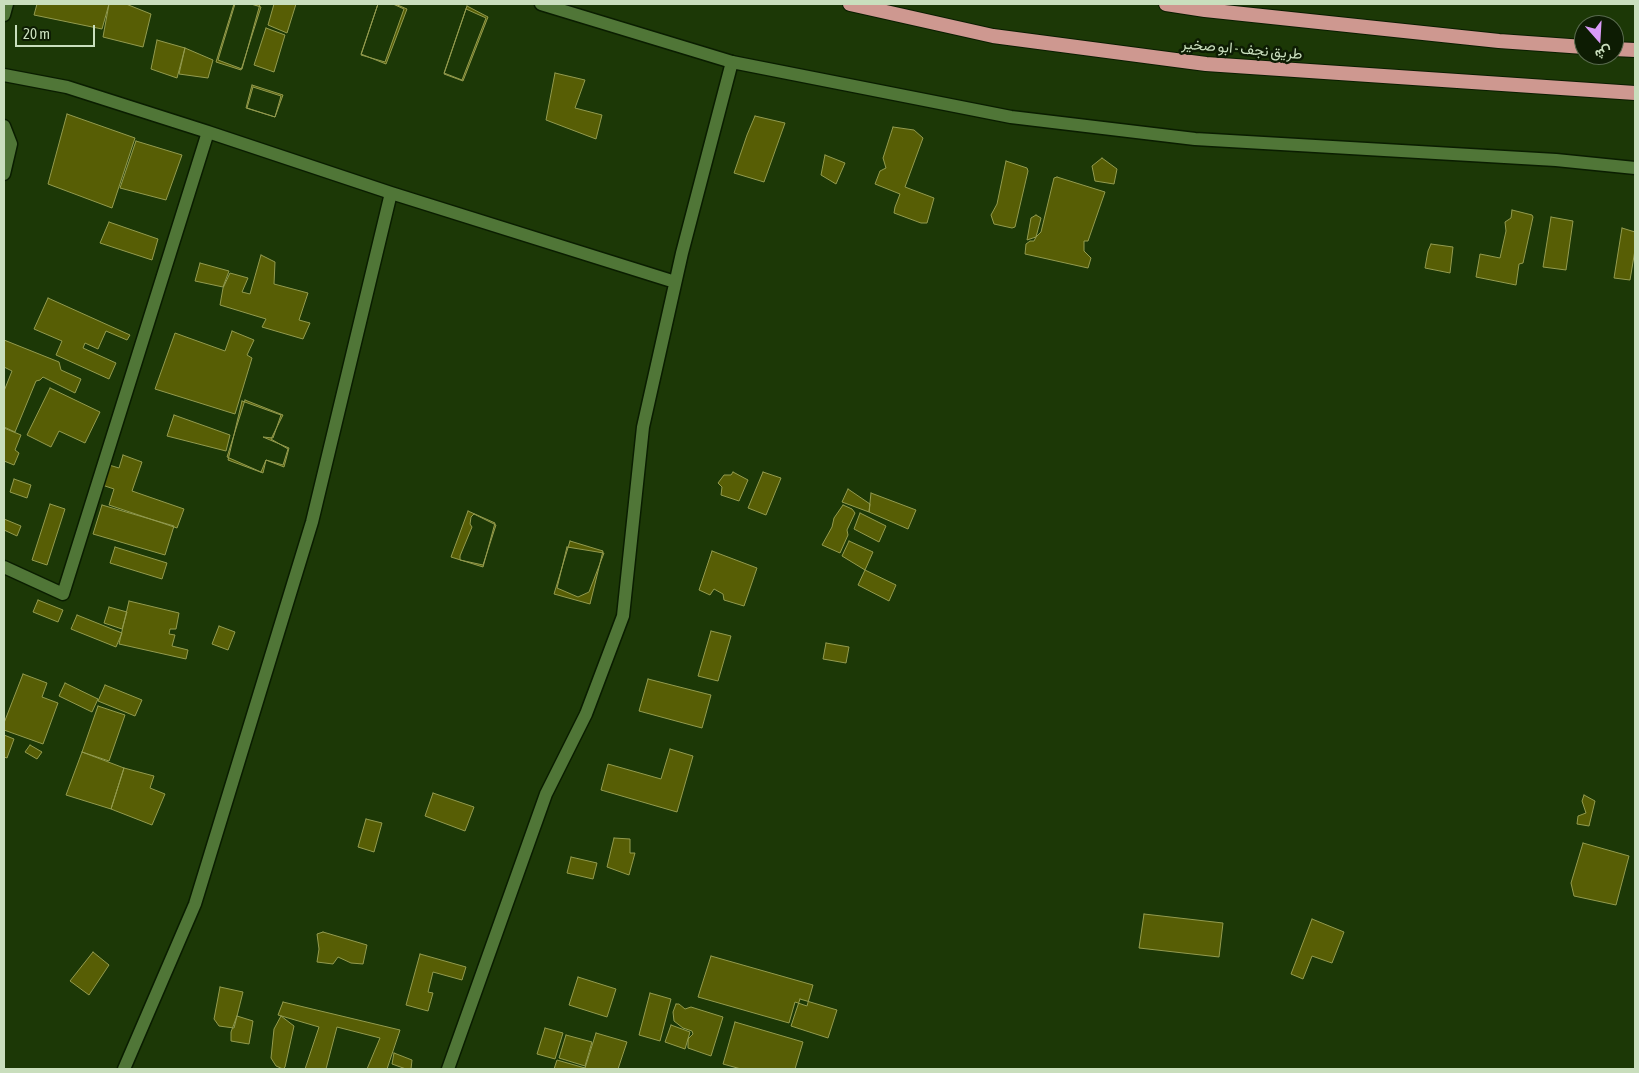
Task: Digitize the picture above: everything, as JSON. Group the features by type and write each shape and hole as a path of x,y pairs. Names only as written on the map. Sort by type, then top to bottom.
{"highway":[{"name":"طريق نجف - ابو صخير","path":"850,4 993,36 1206,64 1635,93"},
{"path":"1166,4 1205,10 1499,41 1574,45"}],"street":[{"path":"4,16 7,4"},
{"path":"541,4 732,62 1011,117 1195,139 1556,160 1635,168"},
{"path":"448,1069 546,794 586,714 623,616 643,427 675,282 732,62"},
{"path":"4,75 67,87 390,193 675,282"},
{"path":"4,126 11,144 4,174"},
{"path":"4,567 63,594 208,132"},
{"path":"124,1069 195,904 312,522 390,193"}],"building":[{"path":"37,4 109,4 102,29 34,15"},
{"path":"109,4 126,4 151,14 143,47 103,37"},
{"path":"234,4 251,4 261,7 241,70 216,62"},
{"path":"235,4 260,4 242,69 218,60"},
{"path":"274,4 296,4 287,33 268,25"},
{"path":"378,4 395,4 407,9 386,64 361,54"},
{"path":"378,4 393,4 404,9 385,62 361,55"},
{"path":"467,6 488,17 463,81 444,74"},
{"path":"466,9 486,18 462,80 444,73"},
{"path":"266,28 285,35 274,72 254,65"},
{"path":"157,40 185,48 177,78 151,69"},
{"path":"185,48 213,60 208,78 179,74"},
{"path":"555,73 585,80 575,108 602,115 596,139 546,120"},
{"path":"252,85 283,95 275,117 246,108"},
{"path":"253,87 281,96 275,117 247,108"},
{"path":"67,114 135,138 112,208 48,184"},
{"path":"755,116 785,123 764,182 734,173"},
{"path":"893,127 914,130 923,138 905,187 934,198 927,223 921,223 894,213 900,194 875,184 880,171 886,168 883,158"},
{"path":"136,141 182,155 166,200 120,188"},
{"path":"825,155 845,163 836,184 821,175"},
{"path":"1102,158 1117,169 1114,184 1095,181 1092,166"},
{"path":"1006,161 1027,168 1028,171 1015,227 1012,228 994,224 991,215 997,204"},
{"path":"1057,177 1105,192 1088,241 1084,241 1084,251 1091,258 1088,268 1025,254 1026,244 1034,241 1041,232 1054,178"},
{"path":"1512,210 1532,215 1533,217 1523,263 1519,264 1516,285 1476,277 1480,254 1500,258 1506,231 1505,222 1511,218"},
{"path":"1036,215 1041,218 1036,237 1027,240 1031,218"},
{"path":"1551,217 1573,221 1566,270 1543,267"},
{"path":"109,222 158,239 152,260 100,243"},
{"path":"1622,228 1635,232 1635,250 1630,280 1614,278"},
{"path":"1431,244 1453,247 1450,273 1425,268"},
{"path":"261,255 275,262 274,284 308,293 299,320 310,323 303,339 262,327 266,319 220,305 223,288 230,273 248,278 242,292 250,294"},
{"path":"200,263 229,271 223,287 195,281"},
{"path":"48,298 130,335 127,340 106,331 98,349 85,343 83,348 116,363 109,379 56,355 62,341 34,329"},
{"path":"232,331 254,340 247,355 252,358 235,414 155,389 175,333 225,351"},
{"path":"4,340 59,362 61,370 81,379 75,393 43,377 36,381 15,432 4,427 4,391 12,371 4,367"},
{"path":"50,388 100,412 85,443 59,431 51,447 27,435"},
{"path":"245,400 283,415 271,439 288,449 283,465 266,460 261,472 227,457"},
{"path":"242,401 281,415 273,438 263,437 289,448 284,467 266,460 263,473 228,460"},
{"path":"174,415 230,435 226,451 167,436"},
{"path":"4,428 21,435 15,450 19,453 14,465 4,461"},
{"path":"123,455 142,462 132,491 184,509 177,528 109,505 114,489 102,485 109,465 119,468"},
{"path":"733,472 748,480 739,501 721,495 722,487 718,483 724,475 731,475"},
{"path":"763,472 781,478 766,515 748,508"},
{"path":"14,479 31,485 27,498 10,492"},
{"path":"848,489 870,504 869,512 842,502"},
{"path":"871,493 916,510 908,529 869,512"},
{"path":"50,504 65,509 47,565 32,560"},
{"path":"102,505 174,526 165,555 93,534"},
{"path":"843,505 852,509 855,513 847,530 848,535 840,553 822,545 832,527 834,518"},
{"path":"468,511 495,523 483,567 451,557"},
{"path":"860,513 886,526 879,542 854,529"},
{"path":"474,514 496,525 483,565 460,560 472,527 470,524 471,517"},
{"path":"4,519 21,526 17,536 4,530"},
{"path":"570,541 603,551 590,604 554,594"},
{"path":"849,541 873,552 865,570 842,556"},
{"path":"115,547 167,563 162,579 110,563"},
{"path":"567,547 604,553 589,592 578,597 557,588"},
{"path":"712,551 757,568 744,606 724,600 723,594 714,589 710,595 699,590"},
{"path":"865,570 896,585 889,601 858,585"},
{"path":"38,600 63,610 58,622 33,612"},
{"path":"129,601 179,613 176,629 170,629 169,634 175,635 172,646 188,650 186,659 119,644"},
{"path":"109,607 127,612 122,629 104,623"},
{"path":"77,615 122,633 116,647 71,629"},
{"path":"219,626 235,632 228,650 212,644"},
{"path":"711,631 731,636 718,681 698,676"},
{"path":"826,643 849,647 846,663 823,659"},
{"path":"23,674 47,683 42,697 58,703 43,744 4,730 4,723"},
{"path":"648,679 711,695 702,728 639,711"},
{"path":"65,683 98,699 92,712 59,696"},
{"path":"105,685 142,700 135,716 98,701"},
{"path":"98,706 125,715 109,761 82,752"},
{"path":"4,735 14,739 7,758 4,757"},
{"path":"30,745 42,752 37,759 25,752"},
{"path":"670,749 693,756 677,812 601,790 608,764 661,779"},
{"path":"82,752 124,768 111,809 66,795"},
{"path":"124,768 154,776 150,788 165,794 152,825 111,809"},
{"path":"433,793 474,807 465,831 425,816"},
{"path":"1584,795 1595,801 1589,826 1577,824 1578,816 1586,813 1582,801"},
{"path":"366,819 382,823 374,852 358,847"},
{"path":"614,838 630,839 630,853 635,853 629,875 607,867"},
{"path":"1583,843 1629,856 1616,905 1574,896 1571,883"},
{"path":"571,857 597,863 593,879 567,873"},
{"path":"1144,914 1223,923 1219,957 1139,948"},
{"path":"1312,919 1344,932 1332,963 1312,956 1303,979 1291,974"},
{"path":"323,932 367,945 363,964 351,963 338,957 333,964 317,962 319,949 317,934"},
{"path":"93,952 109,965 89,995 70,981"},
{"path":"420,954 466,967 462,980 433,972 428,992 433,993 428,1011 406,1005"},
{"path":"711,956 813,985 807,1006 795,1002 789,1023 698,997"},
{"path":"578,977 616,989 607,1017 569,1005"},
{"path":"220,987 243,992 234,1028 219,1026 214,1019"},
{"path":"650,993 671,999 660,1041 639,1035"},
{"path":"800,999 837,1010 828,1038 791,1026"},
{"path":"283,1002 400,1030 387,1069 367,1069 380,1038 337,1027 326,1069 305,1069 319,1027 278,1015"},
{"path":"676,1004 685,1009 691,1007 723,1017 711,1056 688,1048 688,1039 693,1034 692,1031 683,1028 674,1021 673,1012"},
{"path":"237,1016 253,1021 249,1044 231,1041 231,1032"},
{"path":"281,1016 294,1026 283,1069 276,1066 271,1058 274,1029"},
{"path":"735,1022 803,1042 795,1069 741,1069 723,1064"},
{"path":"671,1025 690,1032 685,1049 665,1042"},
{"path":"545,1028 563,1033 555,1059 537,1054"},
{"path":"596,1033 627,1042 618,1069 554,1069 557,1060 585,1068"},
{"path":"566,1035 592,1042 585,1066 559,1058"},
{"path":"394,1053 412,1060 411,1069 392,1064"}]}
